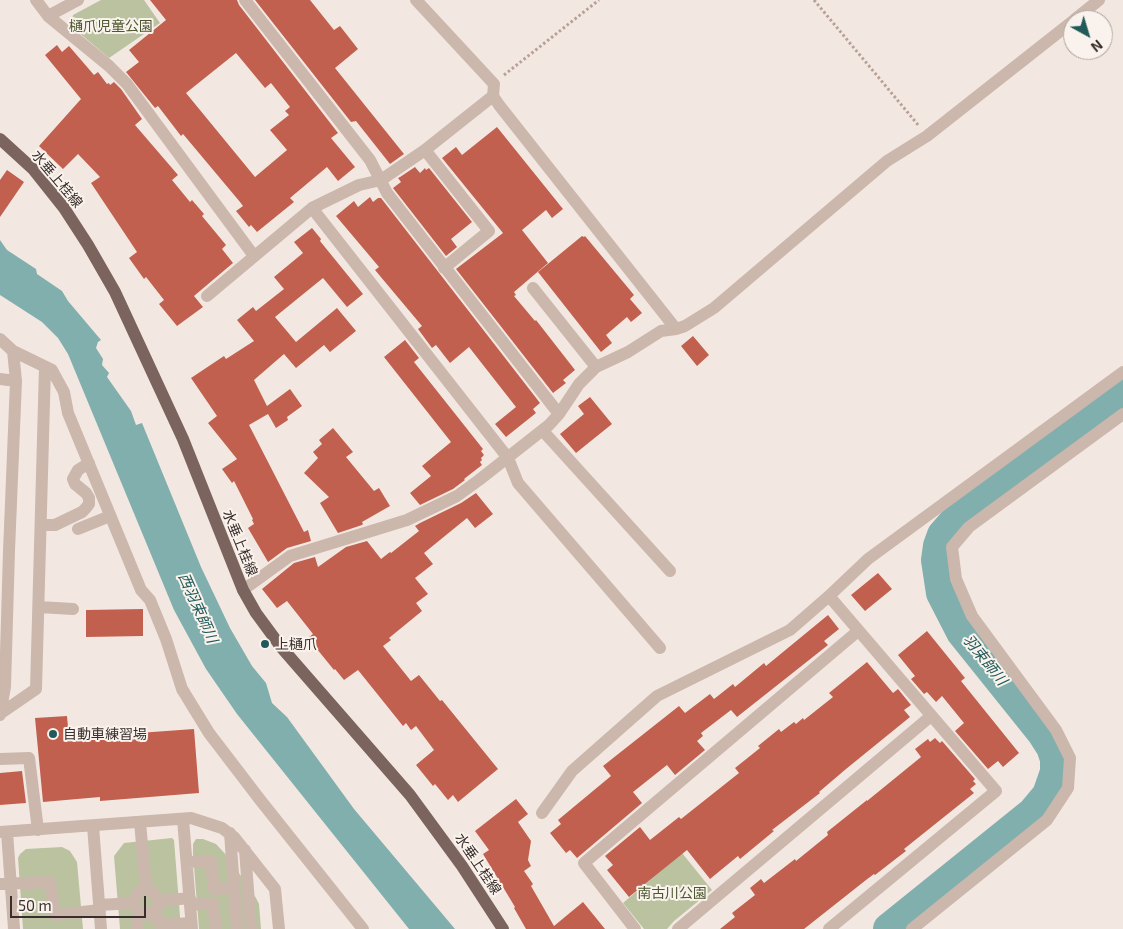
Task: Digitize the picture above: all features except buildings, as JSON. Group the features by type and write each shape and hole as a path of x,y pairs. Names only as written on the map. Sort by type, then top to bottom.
{"main road":[{"name":"水垂上桂線","path":"0,139 33,169 64,208 116,292 183,439 243,590 256,613 281,647 410,795 440,835 503,929"}],"street":[{"path":"36,0 48,16 110,66 127,84 254,256"},
{"path":"48,16 78,0"},
{"path":"245,0 370,160 387,193 559,414"},
{"path":"416,0 494,90 676,329"},
{"path":"1086,10 1099,0"},
{"path":"243,590 290,556 407,520 457,496 543,431 559,414 579,384 596,367 628,352 661,331 685,326 714,308 887,161 927,136 1063,28"},
{"path":"207,296 312,208 359,185 381,180 425,150 494,90"},
{"path":"425,150 488,230 444,268"},
{"path":"312,208 508,458 518,483 660,648"},
{"path":"533,288 596,367"},
{"path":"0,339 13,351 52,370 64,392 68,413 141,590 154,608 182,689 209,733 363,929"},
{"path":"1,714 6,687 3,671 3,637 6,503 16,382 13,351"},
{"path":"1,714 36,689 45,367"},
{"path":"542,813 572,770 657,696 790,630 868,559 1123,372"},
{"path":"0,379 16,382"},
{"path":"912,929 1047,820 1068,788 1070,758 1056,730 972,616 956,579 952,547 969,527 1123,414"},
{"path":"543,431 670,571"},
{"path":"41,525 55,525 82,512 86,508 89,504 89,498 75,484 73,479 78,470 89,463"},
{"path":"78,529 110,516"},
{"path":"829,596 996,791 829,929"},
{"path":"38,607 73,609"},
{"path":"635,929 584,863 858,631"},
{"path":"678,929 931,716"},
{"path":"0,759 29,758 38,830"},
{"path":"14,929 5,884 4,832 191,818 222,828 230,833 245,850 275,889 279,929"},
{"path":"183,819 187,862 190,902 192,926 162,927 157,917 138,910 134,903 138,892 146,889 150,889 160,901 190,902 214,903 216,929"},
{"path":"140,822 146,889"},
{"path":"93,826 101,929"},
{"path":"230,833 237,929"},
{"path":"245,850 251,929"},
{"path":"187,862 211,861 214,889 234,888"},
{"path":"5,884 50,882 55,915 134,903"},
{"path":"137,929 136,921 156,910 160,901"}],"path":[{"path":"494,90 515,66 599,0"},
{"path":"814,0 927,136"}],"green space":[{"name":"樋爪児童公園","path":"101,0 144,0 160,23 109,58 71,26 73,15"},
{"path":"172,838 174,840 181,929 120,929 114,856 124,843"},
{"path":"196,839 203,839 216,844 228,857 259,904 261,929 199,929 193,854 193,844"},
{"path":"62,847 70,851 77,862 83,929 23,929 18,858 26,849"},
{"name":"南古川公園","path":"682,853 712,890 667,929 644,929 623,903"}],"water":[{"name":"西羽束師川","path":"0,240 7,250 36,269 37,274 62,291 68,301 101,340 96,348 103,359 102,365 109,373 107,377 131,411 136,425 142,423 201,567 230,628 252,666 266,683 272,703 287,717 354,809 455,929 409,929 237,714 206,669 174,610 68,354 58,338 42,322 0,295"}],"waterway":[{"name":"羽束師川","path":"889,929 1033,813 1048,795 1056,772 1056,759 1052,747 1043,733 962,632 942,593 937,560 943,535 957,519 1123,393"}],"place":[{"name":"上樋爪","path":"265,644"},
{"name":"自動車練習場","path":"53,734"}]}
